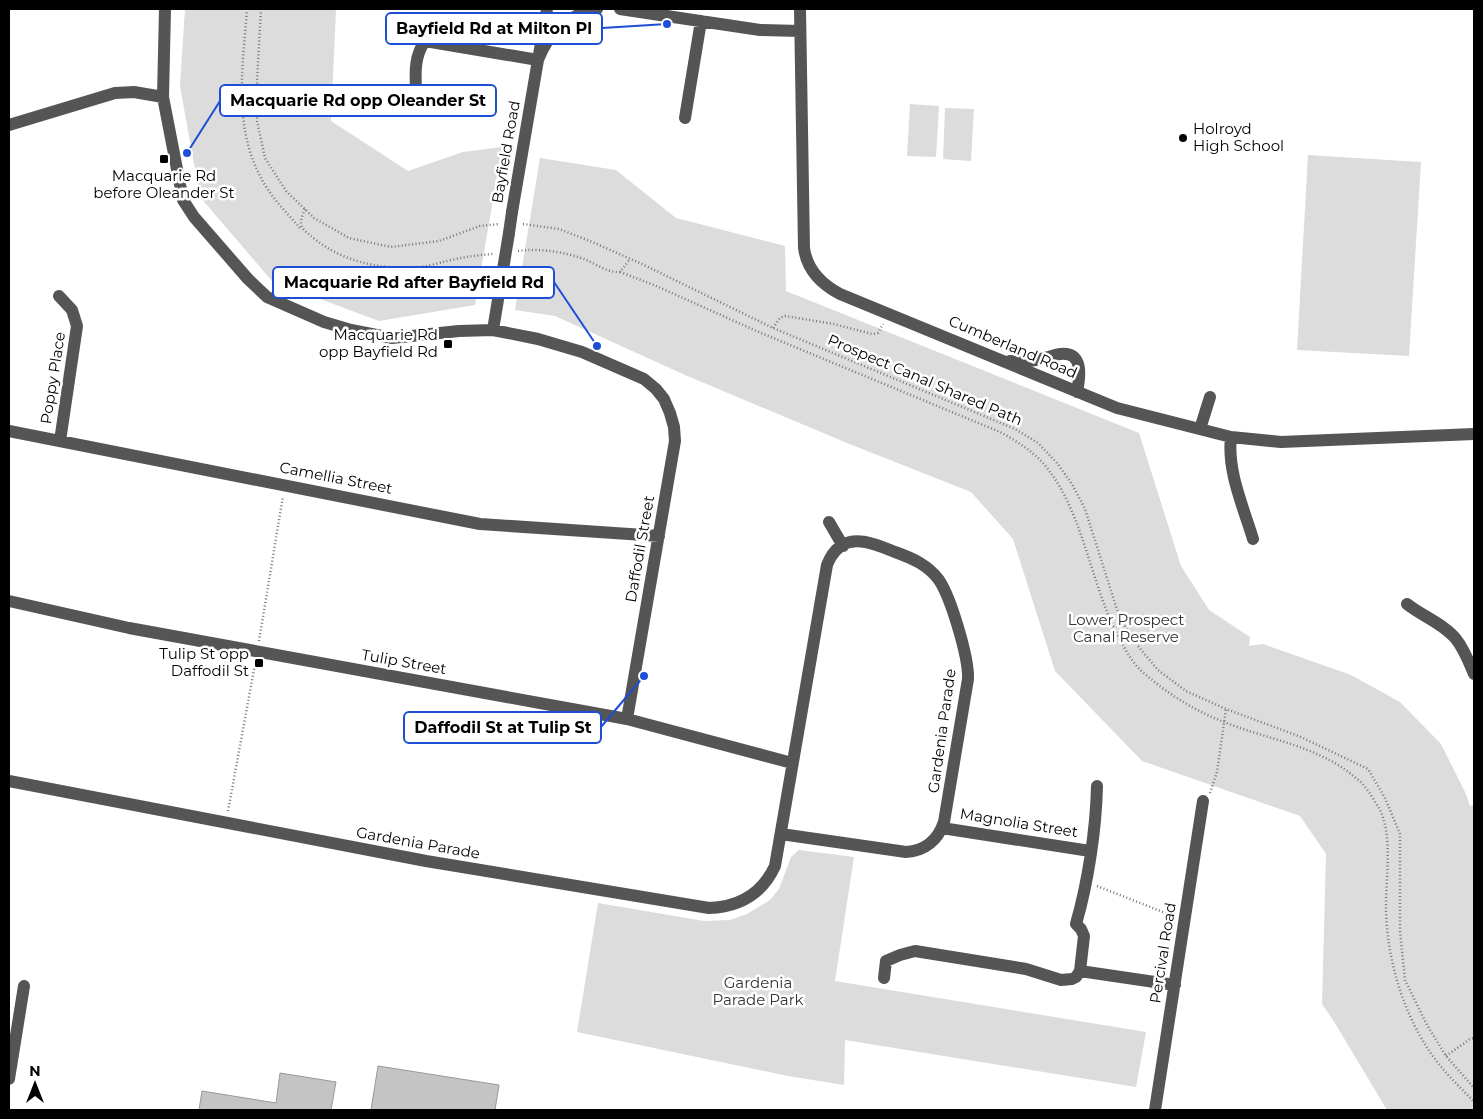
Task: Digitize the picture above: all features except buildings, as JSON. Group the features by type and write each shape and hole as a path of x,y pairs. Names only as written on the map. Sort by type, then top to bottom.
{"street":[{"path":"165,9 163,98 183,200 194,217 248,279 267,297 342,328 392,338 459,331 493,330"},
{"path":"416,88 418,53 425,41 538,60 547,9"},
{"name":"Bayfield Road","path":"493,330 538,60 546,41 560,26 577,15 597,9"},
{"path":"620,9 760,30 800,31"},
{"name":"Cumberland Road","path":"800,9 806,258 815,275 829,288 1117,408 1232,437 1281,442 1474,434"},
{"path":"685,118 701,21"},
{"path":"9,125 115,93 134,92 163,98"},
{"name":"Poppy Place","path":"59,296 72,310 77,326 60,442"},
{"name":"Daffodil Street","path":"493,330 538,339 582,352 644,379 664,399 670,413 675,434 627,719"},
{"path":"1000,360 1021,362 1040,360 1059,354 1071,356 1079,367 1080,375 1077,392"},
{"path":"1200,429 1210,397"},
{"name":"Camellia Street","path":"9,431 480,524 659,536"},
{"path":"1232,437 1230,450 1231,467 1253,539"},
{"path":"829,522 843,546"},
{"name":"Gardenia Parade","path":"9,780 426,861 709,908 720,908 739,903 754,894 767,881 775,866 827,565 834,553 843,546 856,541 870,542 912,559 926,567 936,577 949,598 968,668 949,797 942,828 926,847 906,852 781,834"},
{"name":"Tulip Street","path":"9,601 138,630 627,719 792,763"},
{"path":"1407,604 1451,633 1461,646 1474,674"},
{"name":"Magnolia Street","path":"1080,971 1084,936 1076,924 1086,882 1097,805 1097,786"},
{"name":"Percival Road","path":"1155,1110 1203,801"},
{"name":"Magnolia Street","path":"942,828 1090,851"},
{"path":"884,978 886,962 915,950 1026,969 1061,980 1072,979 1080,971 1175,985"},
{"path":"9,1078 24,986"}],"path":[{"path":"247,9 242,75 242,112 248,145 260,177 282,207 302,229 326,247 348,258 382,266 418,267 478,255 539,250 562,253 583,259 614,273 620,272 654,285 761,333 1000,432 1022,445 1038,458 1056,481 1070,507 1107,613 1125,649 1142,672 1189,706 1223,722 1306,749 1339,765 1363,784 1380,810 1387,835 1386,908 1390,952 1401,993 1419,1034 1437,1062 1474,1102"},
{"path":"262,9 256,80 257,121 265,158 286,191 314,218 349,238 391,247 439,241 480,226 495,224"},
{"path":"302,229 300,222 305,209"},
{"name":"Prospect Canal Shared Path","path":"525,224 559,230 630,259 773,328 1016,429 1038,443 1057,463 1072,484 1085,509 1120,619 1137,645 1158,670 1186,691 1226,709 1301,737 1368,769 1385,798 1400,834 1400,931 1405,980 1446,1056 1474,1088"},
{"path":"620,272 630,259"},
{"path":"773,328 780,318 784,316 834,324 872,334 878,333 888,313"},
{"path":"1203,801 1212,791 1217,772 1226,709"},
{"path":"1086,882 1185,920"},
{"path":"1446,1056 1474,1038"}],"green space":[{"path":"185,9 336,9 331,121 408,171 463,152 502,147 475,305 379,321 272,281 200,197 180,86"},
{"path":"910,104 939,106 936,157 907,156"},
{"path":"945,108 974,109 971,161 943,159"},
{"path":"1308,155 1421,162 1409,356 1297,350"},
{"name":"Lower Prospect Canal Reserve","path":"540,158 616,170 676,218 785,246 786,291 1139,433 1181,566 1209,610 1250,637 1249,646 1263,644 1351,675 1400,702 1441,744 1470,806 1474,805 1474,1110 1387,1110 1322,1004 1326,854 1300,816 1142,761 1055,671 1013,539 971,492 847,443 685,375 555,316 515,310"},
{"name":"Gardenia Parade Park","path":"799,850 854,857 835,981 1146,1032 1136,1087 845,1040 844,1085 788,1076 577,1032 598,903 704,921 730,920 747,914 770,900 779,889 791,857"}],"place":[{"name":"Bayfield Rd at Milton Pl","path":"667,24"},
{"name":"Holroyd High School","path":"1183,138"},
{"name":"Macquarie Rd opp Oleander St","path":"187,153"},
{"name":"Macquarie Rd before Oleander St","path":"164,159"},
{"name":"Macquarie Rd opp Bayfield Rd","path":"448,344"},
{"name":"Macquarie Rd after Bayfield Rd","path":"597,346"},
{"name":"Tulip St opp Daffodil St","path":"259,663"},
{"name":"Daffodil St at Tulip St","path":"644,676"}]}
